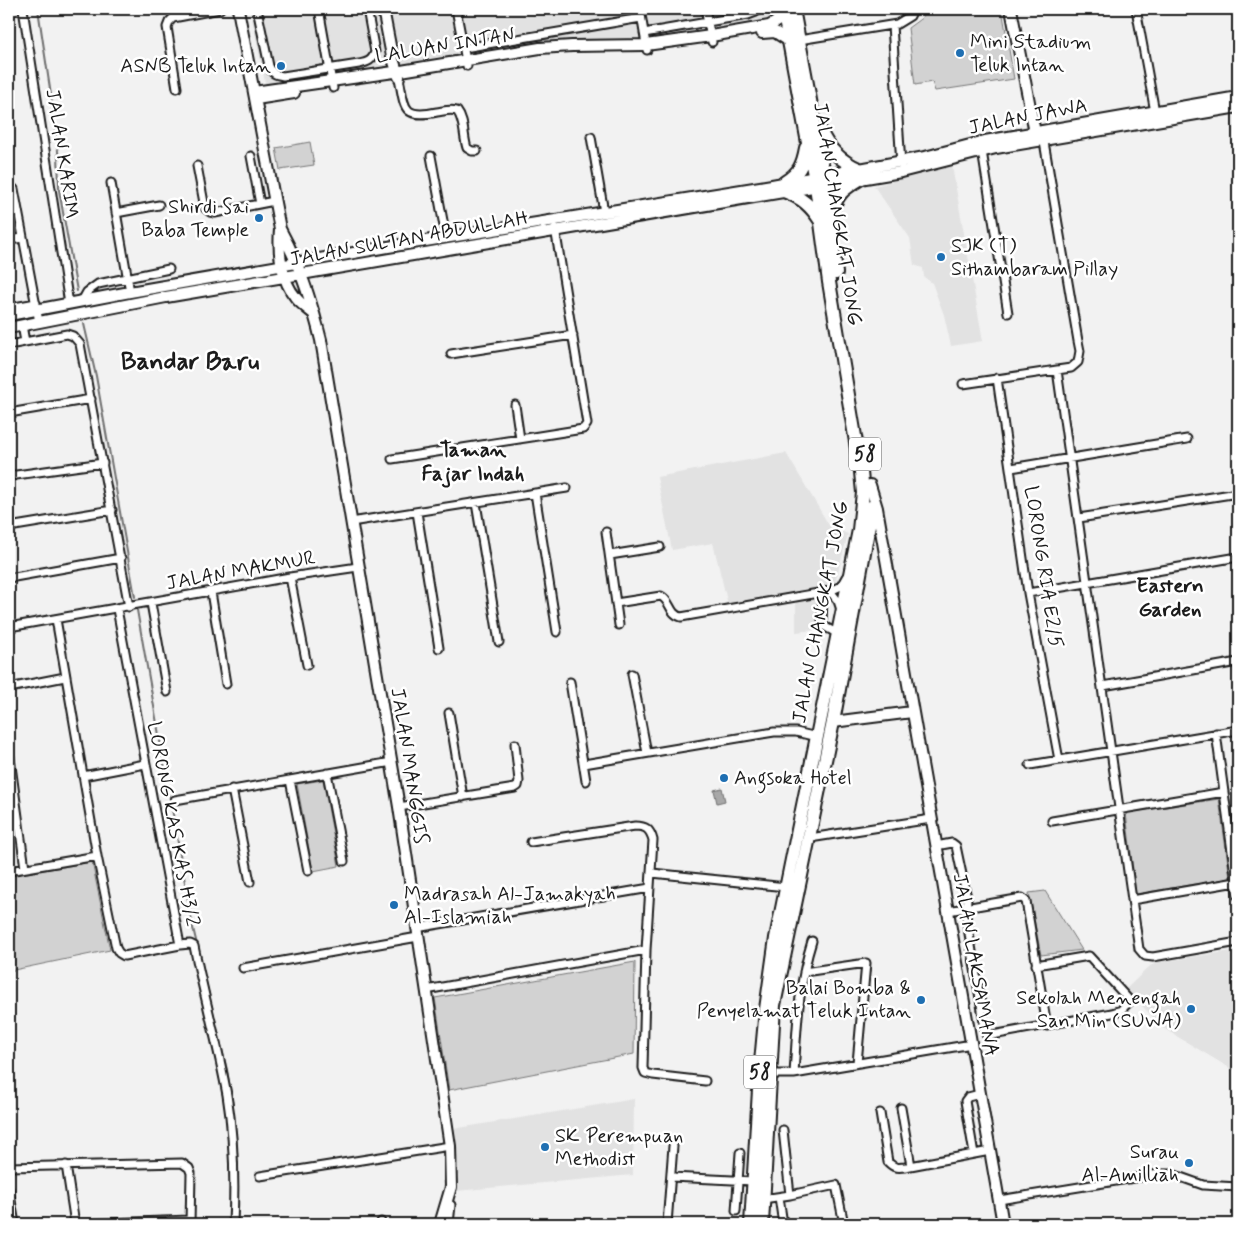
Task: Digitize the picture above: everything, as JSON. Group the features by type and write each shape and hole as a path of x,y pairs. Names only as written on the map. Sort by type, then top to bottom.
{"highway":[{"name":"JALAN CHANGKAT JONG","path":"751,1224 753,1181 774,1006 845,661 869,525 871,503 870,485 825,220 812,111 787,10"},
{"name":"JALAN CHANGKAT JONG","path":"794,40 808,142 820,181"},
{"path":"808,142 802,166 786,187 825,220 838,194 860,174 828,146 812,111"},
{"name":"JALAN CHANGKAT JONG","path":"762,1224 766,1009 779,922 862,515 862,484 829,282 825,220"},
{"path":"828,688 837,666 845,661"},
{"path":"779,922 786,919 797,896"}],"street":[{"name":"JALAN KARIM","path":"23,9 69,304"},
{"path":"177,88 167,27 169,22 173,18 220,9"},
{"path":"238,9 280,229 279,242 285,278 294,296 314,314"},
{"path":"257,9 271,72 283,76 330,70 368,62 373,58 374,52 367,9"},
{"path":"319,9 333,84"},
{"path":"383,9 399,74"},
{"path":"390,9 403,99 409,111 414,115 420,116 447,110 457,111 461,120 467,148 477,151"},
{"path":"456,9 467,63"},
{"path":"640,9 647,47"},
{"path":"705,9 711,39"},
{"path":"644,33 752,14 758,9"},
{"path":"794,40 892,25 904,21 910,16 913,9"},
{"path":"964,384 1071,368 1078,362 1080,351 1039,136 1011,9"},
{"path":"1136,9 1155,112"},
{"name":"LALUAN INTAN","path":"711,39 769,26 776,22 787,10"},
{"path":"464,48 642,18"},
{"path":"892,25 901,172"},
{"name":"LALUAN INTAN","path":"255,96 467,63 562,51 647,47 770,32 794,40"},
{"name":"JALAN JAWA","path":"1139,119 1155,112 1238,98"},
{"name":"JALAN JAWA","path":"860,174 901,172 977,150 1039,136 1139,119 1238,107"},
{"path":"591,137 604,212"},
{"path":"977,150 1008,313"},
{"name":"JALAN JAWA","path":"820,181 860,174 925,157 977,150"},
{"path":"251,156 260,204"},
{"path":"431,156 446,237"},
{"path":"197,166 205,208 210,212 215,213 274,201"},
{"name":"JALAN SULTAN ABDULLAH","path":"9,328 151,300 556,231 820,181"},
{"path":"111,183 130,292 125,300 114,308"},
{"name":"JALAN SULTAN ABDULLAH","path":"9,315 36,307 69,304 295,262 446,237 604,212 786,187"},
{"path":"14,189 39,322"},
{"path":"116,213 159,205"},
{"path":"392,459 586,427 588,424 554,220"},
{"name":"JALAN MANGGIS","path":"280,229 295,262 314,314 328,375 358,568 392,762 450,1146 452,1177 440,1224"},
{"path":"9,240 23,238"},
{"path":"82,301 87,292 98,284 169,268"},
{"path":"130,292 136,297 151,300"},
{"path":"9,308 36,307"},
{"path":"22,325 25,342"},
{"path":"9,345 68,334 77,339 80,344 129,607"},
{"path":"452,354 573,335"},
{"path":"1057,370 1139,950 1144,956 1152,957 1238,942"},
{"name":"LORONG RIA E2/5","path":"997,378 1028,593 1059,760"},
{"path":"9,412 91,399"},
{"path":"515,405 520,439"},
{"path":"1011,468 1188,439"},
{"path":"9,476 103,463"},
{"name":"JALAN LAKSAMANA","path":"870,485 877,508 1003,1224"},
{"path":"351,522 567,488"},
{"path":"535,493 557,632"},
{"path":"1079,518 1238,493"},
{"path":"476,502 499,642"},
{"path":"9,527 112,510"},
{"path":"417,512 439,648"},
{"path":"606,532 619,625"},
{"path":"610,555 660,546"},
{"path":"1028,593 1238,557"},
{"path":"9,578 121,558"},
{"path":"616,603 661,596 666,599 672,613 682,617 826,592 841,586 851,567"},
{"name":"JALAN MAKMUR","path":"9,627 290,577 358,568"},
{"path":"290,577 306,665"},
{"path":"210,592 226,684"},
{"path":"826,592 838,601 842,615"},
{"path":"826,592 822,625 824,628 838,634"},
{"path":"151,603 168,692"},
{"name":"LORONG KAS KAS H3/2","path":"56,619 97,856 116,948 124,956 180,945 117,609"},
{"path":"1103,686 1238,662"},
{"path":"632,674 648,753"},
{"path":"9,688 65,677"},
{"path":"570,682 586,781"},
{"path":"833,722 912,712"},
{"path":"449,713 463,797"},
{"path":"1030,765 1238,730"},
{"path":"584,764 784,731 817,737"},
{"path":"1216,734 1238,896"},
{"path":"399,807 515,788 518,786 515,744"},
{"path":"9,751 25,868"},
{"path":"175,800 392,762"},
{"path":"83,776 145,764"},
{"path":"327,773 344,861"},
{"path":"290,780 308,871"},
{"path":"232,789 250,882"},
{"path":"1052,821 1224,792"},
{"path":"810,838 931,820"},
{"path":"532,842 634,826 643,826 650,831 653,840 646,950 643,1068 645,1073 653,1076 705,1081"},
{"path":"936,846 952,843 956,846 968,898 966,916 987,1036 1112,1014 1121,1010 1130,1001 1089,956 1036,966"},
{"path":"9,871 97,856"},
{"path":"652,873 786,887"},
{"path":"1132,900 1236,882"},
{"path":"242,968 650,888"},
{"path":"948,911 1024,898 1026,900 1047,1026"},
{"path":"794,1074 798,1010 804,972 812,941"},
{"path":"180,945 190,944 194,946 227,1095 234,1176 233,1224"},
{"path":"426,990 646,950"},
{"path":"804,972 866,963 857,1063"},
{"path":"765,1073 794,1074 972,1044"},
{"path":"974,1154 965,1101 968,1097 980,1094"},
{"path":"901,1108 911,1166"},
{"path":"880,1113 888,1162 896,1168 990,1150"},
{"path":"783,1130 790,1195"},
{"path":"260,1176 450,1146"},
{"path":"668,1224 673,1146"},
{"path":"736,1211 740,1153"},
{"path":"9,1167 178,1162 189,1168 191,1178 190,1222 80,1224"},
{"path":"66,1165 75,1224"},
{"path":"998,1200 1159,1174 1172,1174 1203,1185 1238,1187"},
{"path":"670,1177 753,1181"},
{"path":"763,1198 779,1197 836,1185 844,1224"},
{"path":"9,1189 15,1224"},
{"path":"779,1197 783,1224"},
{"path":"446,1202 451,1205 452,1210 449,1224"}],"shaded area":[{"path":"250,9 773,9 774,13 768,18 755,21 655,38 563,41 266,87"},
{"name":"Mini Stadium Teluk Intan","path":"922,9 1002,9 1014,79 935,91 932,82 915,85 908,28 923,17"},
{"path":"310,142 314,165 280,170 276,148"},
{"name":"SJK (T) Sithambaram Pillay","path":"952,166 983,341 951,346 944,315 932,283 924,277 923,268 914,265 910,238 874,186"},
{"path":"786,453 830,527 848,534 823,629 796,632 796,600 729,609 713,543 672,550 657,477"},
{"path":"323,780 339,866 313,871 297,784"},
{"path":"722,788 725,801 717,803 714,790"},
{"path":"1219,799 1230,878 1136,894 1126,813"},
{"path":"92,862 110,950 9,971 9,876"},
{"path":"1045,891 1082,950 1041,955 1029,893"},
{"name":"Sekolah Menengah San Min (SUWA)","path":"1238,950 1238,1073 1163,1028 1126,989 1150,966 1158,962"},
{"path":"635,962 634,1054 449,1090 435,998"},
{"name":"SK Perempuan Methodist","path":"634,1099 633,1175 456,1191 459,1171 453,1129"}],"waterway":[{"path":"38,9 58,151 59,190 77,291"},
{"path":"84,324 96,376 135,597"},
{"path":"137,610 193,928 227,1070 233,1106 238,1168 237,1224"}],"place":[{"name":"Mini Stadium Teluk Intan","path":"960,53"},
{"name":"ASNB Teluk Intan","path":"281,66"},
{"name":"Shirdi Sai Baba Temple","path":"259,218"},
{"name":"SJK (T) Sithambaram Pillay","path":"941,257"},
{"name":"Angsoka Hotel","path":"724,778"},
{"name":"Madrasah Al-Jamakyah Al-Islamiah","path":"394,905"},
{"name":"Balai Bomba & Penyelamat Teluk Intan","path":"921,1000"},
{"name":"Sekolah Menengah San Min (SUWA)","path":"1191,1009"},
{"name":"SK Perempuan Methodist","path":"545,1147"},
{"name":"Surau Al-Amilliah","path":"1189,1163"}],"district":[{"name":"Bandar Baru","path":"190,362"},
{"name":"Taman Fajar Indah","path":"473,462"},
{"name":"Eastern Garden","path":"1170,598"}]}
